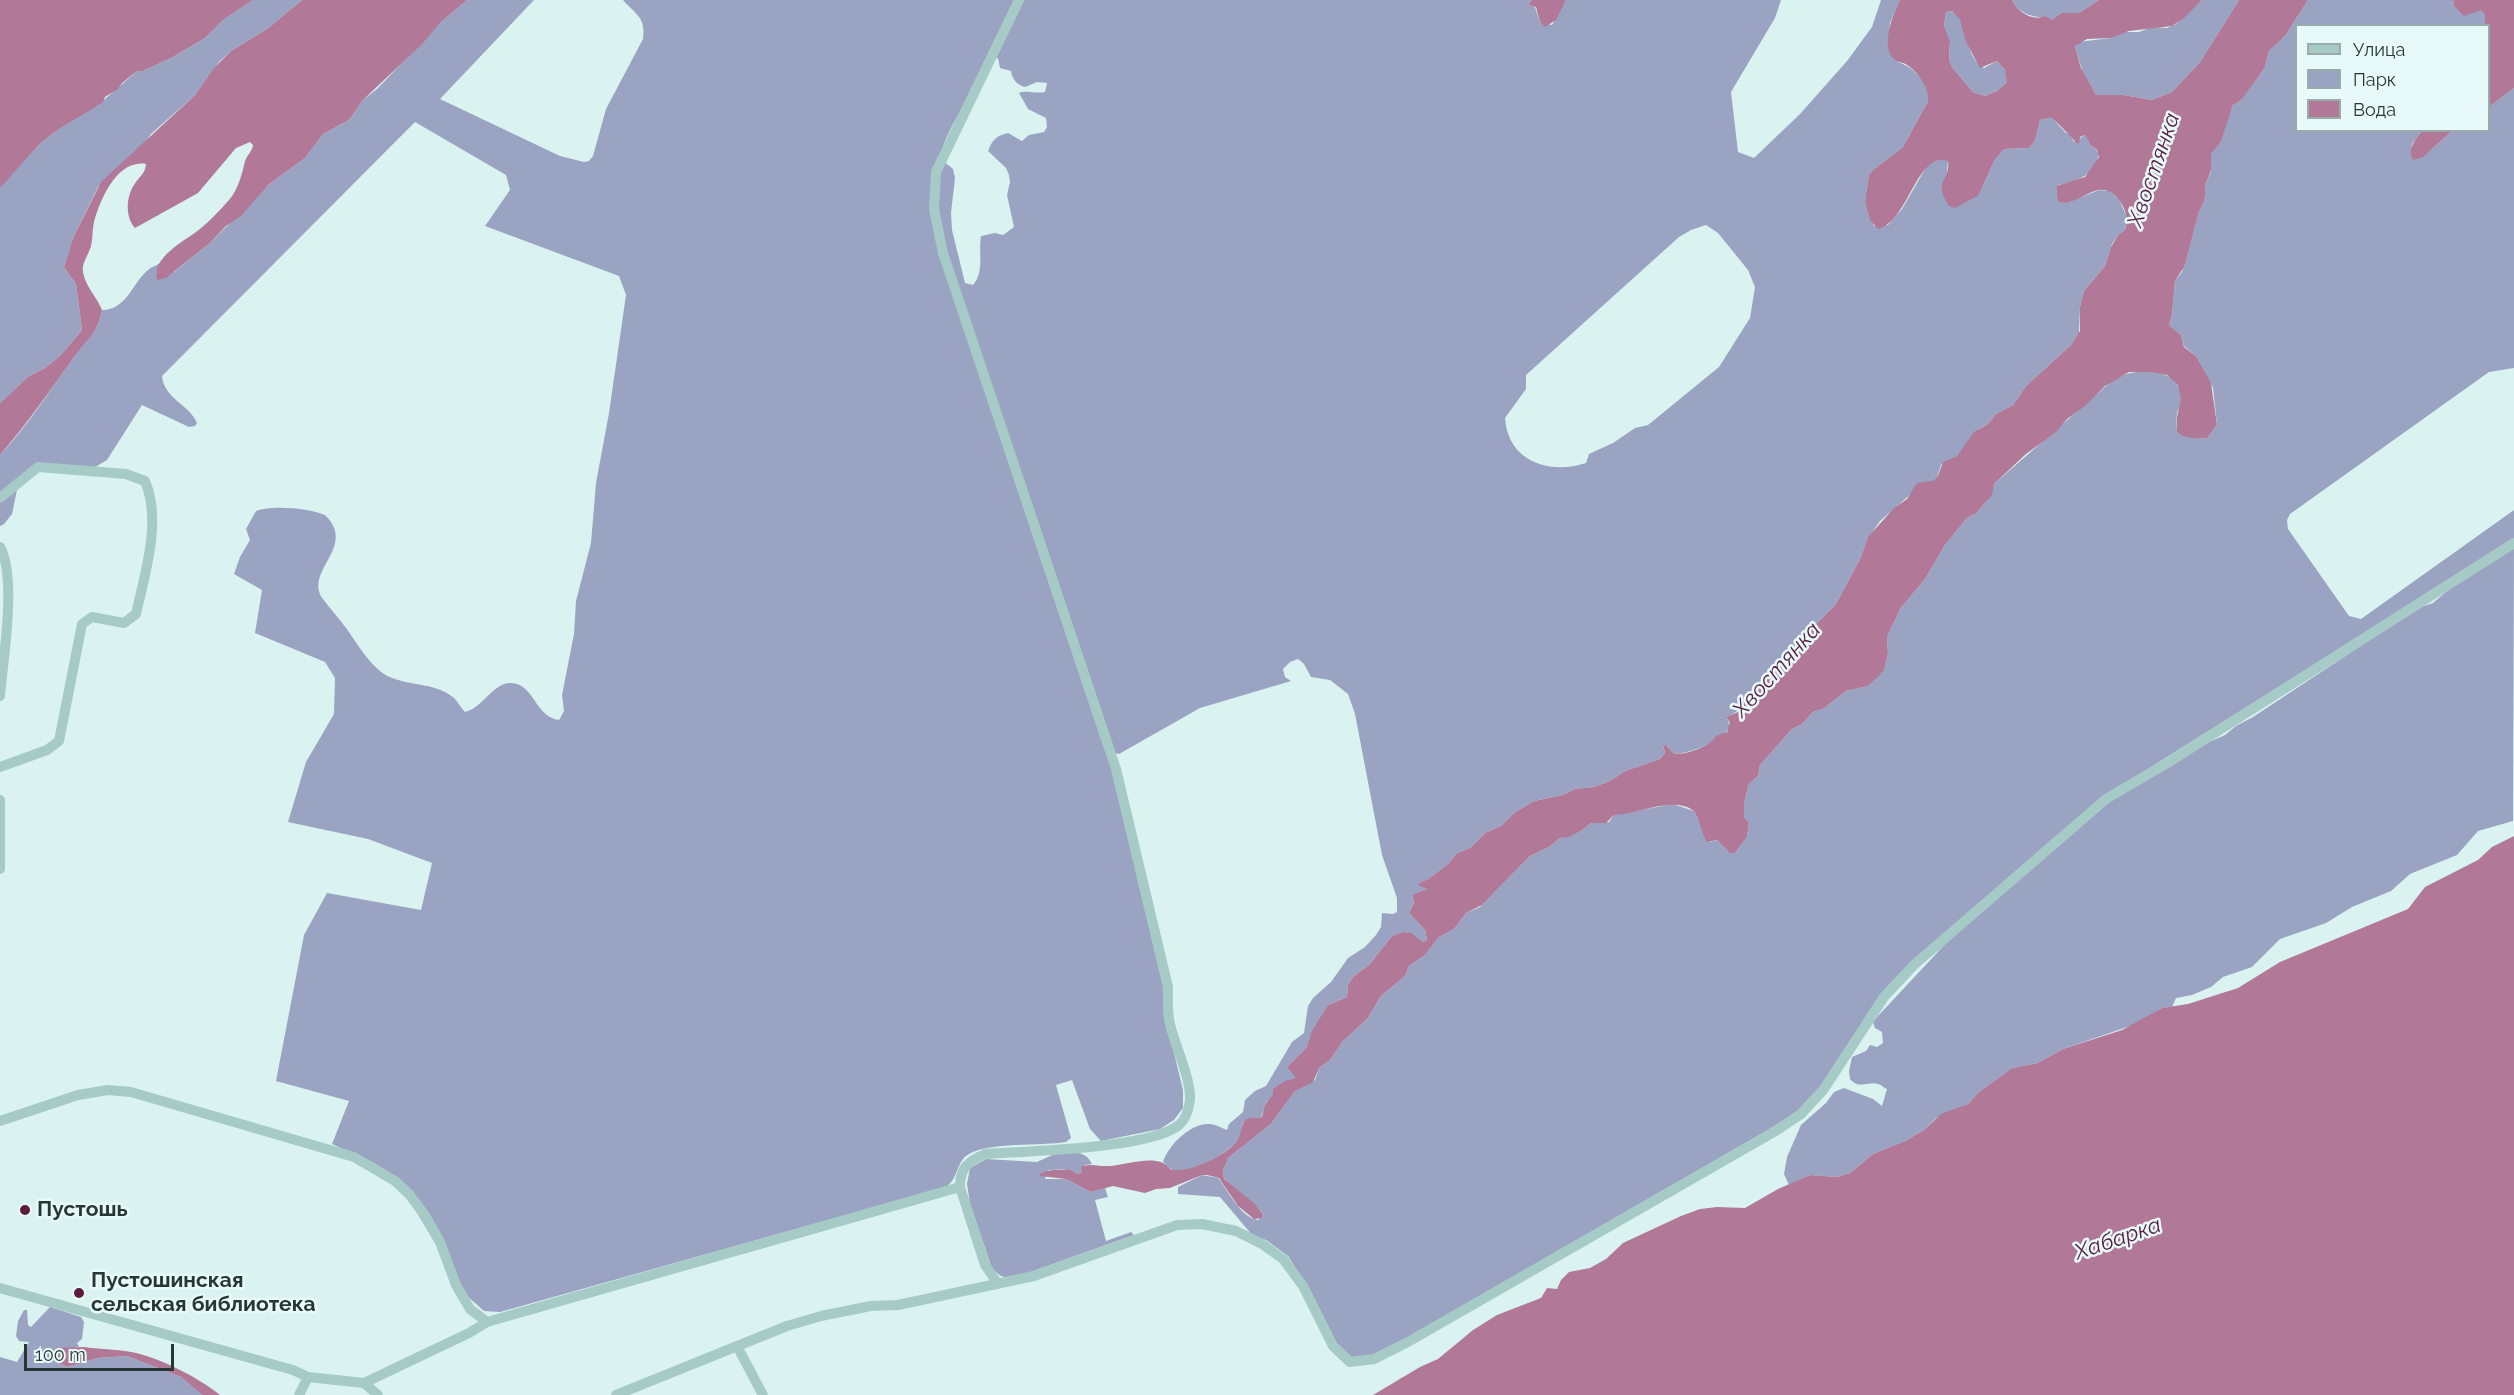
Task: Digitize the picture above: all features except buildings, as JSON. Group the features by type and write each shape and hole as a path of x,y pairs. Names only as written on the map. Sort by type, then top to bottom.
{"street":[{"path":"998,1284 985,1264 960,1187 960,1177 970,1160 985,1154 1121,1144 1142,1139 1177,1126 1188,1111 1190,1098 1169,1021 1168,987 1116,769 943,253 934,209 936,172 1019,0"},
{"path":"0,498 29,473 38,467 48,466 72,471 126,474 135,477 144,481 150,502 150,553 136,614 124,623 93,617 82,624 59,741 47,750 0,767"},
{"path":"616,1395 787,1326 821,1316 871,1306 898,1305 1034,1276 1160,1229 1177,1225 1217,1226 1236,1231 1262,1244 1283,1259 1293,1270 1333,1346 1350,1362 1374,1359 1408,1342 1774,1132 1801,1114 1824,1089 1884,997 1914,965 2106,799 2169,762 2514,543"},
{"path":"0,547 7,570 7,611 0,696"},
{"path":"0,801 0,869"},
{"path":"0,1121 78,1095 108,1090 119,1091 142,1095 354,1157 395,1181 410,1194 433,1228 456,1285 470,1309 487,1322"},
{"path":"0,1288 293,1370 308,1377 364,1383 469,1333 487,1322 960,1187"},
{"path":"737,1346 763,1395"},
{"path":"299,1395 308,1377"},
{"path":"364,1383 378,1395"}],"green space":[{"path":"253,0 302,0 267,29 231,51 219,62 195,95 151,134 144,144 98,187 73,238 64,267 76,284 82,330 60,356 45,368 29,376 0,403 0,188 19,164 49,136 89,108 97,106 137,71 143,71 173,57 205,38 223,20"},
{"path":"467,0 534,0 440,99 560,156 584,162 589,161 593,156 606,109 643,39 641,21 623,0 1532,0 1528,5 1535,7 1540,22 1552,25 1566,0 1781,0 1775,18 1731,92 1738,152 1754,158 1800,114 1847,61 1872,27 1881,0 1900,0 1890,23 1888,43 1898,62 1910,68 1920,77 1926,88 1928,101 1903,147 1869,175 1865,201 1874,226 1888,225 1902,209 1928,164 1942,159 1948,160 1947,173 1979,195 1994,161 2004,149 2029,148 2035,141 2040,120 2050,116 2066,133 2070,134 2074,142 2085,135 2099,154 2089,172 2078,179 2056,186 2057,193 2070,202 2099,190 2110,191 2119,199 2128,220 2125,230 2112,244 2105,266 2084,291 2080,307 2079,334 2071,345 2026,386 2013,405 1996,414 1988,424 1979,429 1957,456 1941,465 1936,480 1913,492 1880,521 1867,540 1860,559 1836,604 1785,656 1750,701 1726,717 1730,725 1722,736 1687,752 1673,753 1666,745 1663,746 1665,753 1660,759 1625,771 1610,781 1534,801 1514,813 1501,826 1485,833 1470,848 1457,853 1448,864 1419,883 1426,887 1426,891 1412,895 1414,903 1409,913 1425,930 1427,940 1423,942 1406,932 1392,936 1369,965 1353,977 1348,985 1347,997 1328,1005 1307,1047 1287,1067 1297,1078 1276,1087 1271,1098 1266,1102 1261,1118 1254,1118 1243,1123 1238,1139 1225,1152 1208,1162 1181,1171 1169,1168 1163,1162 1175,1143 1194,1127 1212,1124 1227,1130 1229,1124 1243,1112 1245,1100 1255,1091 1266,1086 1292,1042 1304,1033 1308,1006 1313,998 1331,982 1348,958 1365,947 1376,935 1381,927 1382,913 1397,912 1397,898 1382,855 1355,714 1348,694 1330,680 1311,677 1304,664 1298,659 1290,662 1283,669 1285,677 1291,681 1200,708 1119,754 1114,753 1115,772 1164,989 1166,1020 1183,1090 1183,1108 1174,1120 1160,1129 1101,1141 1090,1129 1072,1080 1056,1085 1071,1138 1066,1142 1002,1146 978,1150 965,1157 946,1187 500,1312 484,1311 467,1296 396,1178 374,1163 332,1144 349,1101 276,1081 304,935 327,893 421,910 432,863 368,839 288,822 306,762 334,714 335,678 325,662 255,633 262,590 234,574 240,557 250,540 246,529 256,511 290,508 325,515 334,527 336,538 320,579 319,589 323,599 378,669 401,681 438,689 454,698 465,712 478,705 502,685 517,684 528,691 546,714 559,720 564,711 562,695 574,634 576,601 591,543 596,483 609,413 626,295 619,276 485,226 510,190 506,175 415,122 162,376 167,391 194,417 197,423 195,426 189,427 142,405 107,460 92,469 38,471 17,490 12,514 0,526 0,455 29,421 98,325 102,310 117,306 123,301 142,275 151,268 160,263 156,274 174,272 210,243 268,185 305,158 323,134 349,120 363,100 377,89 441,22","holes":["998,58 1000,68 1011,71 1014,79 1020,85 1025,87 1037,82 1047,83 1045,92 1019,93 1028,109 1046,118 1047,127 1044,132 1029,135 1022,141 1008,133 1004,134 993,141 988,151 1006,168 1009,175 1007,195 1014,227 1003,235 995,233 981,236 980,268 973,285 965,283 952,230 951,213 955,178 953,169 944,161 942,155 943,146 963,107 993,59","1706,225 1718,233 1748,270 1755,287 1750,318 1719,367 1648,425 1635,428 1613,443 1589,454 1586,463 1559,467 1545,466 1522,455 1508,433 1505,418 1526,389 1526,375 1679,237"]},
{"path":"2012,0 2099,0 2079,13 2063,13 2053,20 2024,13"},
{"path":"2202,0 2239,0 2200,62 2172,92 2152,100 2124,95 2096,95 2083,73 2075,46 2078,42 2111,38 2124,32 2139,32 2152,27 2167,28 2176,24"},
{"path":"2308,0 2453,0 2454,6 2462,13 2481,10 2485,15 2485,24 2295,24 2295,132 2421,132 2412,144 2411,153 2432,149 2451,132 2490,132 2490,106 2514,88 2514,368 2489,372 2290,514 2287,520 2288,529 2349,616 2361,619 2514,510 2514,539 2105,796 1912,962 1843,1059 1799,1112 1374,1357 1350,1357 1335,1343 1306,1285 1288,1256 1266,1240 1253,1236 1220,1197 1178,1194 1178,1187 1202,1175 1218,1178 1241,1209 1252,1218 1259,1220 1261,1211 1224,1179 1223,1171 1228,1158 1271,1124 1295,1091 1315,1080 1320,1067 1330,1060 1343,1041 1367,1019 1381,996 1405,976 1409,966 1425,955 1439,937 1454,929 1466,913 1480,907 1530,856 1549,847 1560,838 1582,830 1591,823 1609,822 1614,815 1673,804 1694,811 1709,842 1717,840 1728,851 1735,853 1747,837 1749,823 1744,817 1744,803 1749,784 1758,776 1760,765 1792,729 1802,724 1813,712 1823,709 1846,691 1868,686 1877,678 1884,669 1888,654 1887,637 1900,609 1925,579 1945,545 1967,518 1977,513 1991,495 1994,484 2114,379 2132,373 2154,372 2172,379 2181,395 2177,413 2177,432 2191,438 2207,438 2217,425 2213,388 2196,356 2184,346 2181,335 2169,325 2175,281 2182,272 2204,202 2205,186 2211,171 2211,154 2222,136 2233,105 2245,94 2265,67 2269,51 2285,36"},
{"path":"1952,11 1962,23 1970,50 1979,65 1984,68 1997,61 2005,70 2007,82 1997,91 1985,96 1973,92 1952,67 1949,60 1950,46 1944,26 1946,12"},
{"path":"2514,546 2513,821 2478,831 2457,855 2410,874 2391,891 2352,907 2326,923 2280,939 2252,967 2223,977 2211,987 2192,995 2176,998 2172,1007 2162,1008 2133,1025 2063,1049 2038,1063 2012,1068 1979,1092 1968,1104 1936,1118 1924,1130 1905,1141 1873,1154 1850,1173 1837,1177 1810,1175 1789,1185 1784,1174 1787,1157 1801,1125 1826,1103 1834,1092 1844,1088 1873,1099 1882,1106 1887,1089 1874,1083 1857,1084 1850,1079 1849,1071 1852,1057 1866,1051 1870,1045 1877,1047 1883,1043 1882,1032 1875,1028 1873,1022 1949,940 2097,809 2198,747 2225,735 2418,608 2433,603 2448,590"},
{"path":"1059,1152 1082,1154 1092,1164 1085,1165 1082,1172 1078,1174 1069,1169 1048,1170 1045,1179 1066,1179 1091,1192 1105,1188 1108,1197 1095,1200 1106,1241 1131,1232 1134,1235 1011,1279 1001,1276 992,1269 970,1203 967,1184 970,1168 986,1159 1037,1162"},
{"path":"50,1307 81,1317 84,1322 82,1339 77,1343 79,1347 53,1351 55,1361 67,1367 98,1358 127,1356 181,1377 202,1395 0,1395 0,1357 17,1362 29,1342 19,1341 16,1336 18,1321 24,1310 27,1310 28,1325 31,1327"}],"water":[{"path":"0,0 253,0 223,20 205,38 173,57 143,71 137,71 118,89 105,97 103,102 64,125 31,153 0,188"},
{"path":"302,0 467,0 441,22 422,44 363,100 349,120 323,134 305,158 268,185 241,216 226,226 210,243 166,278 157,280 159,264 171,250 204,226 229,200 237,187 253,145 250,142 236,148 198,193 135,228 128,213 128,201 131,190 143,173 146,164 136,164 118,174 101,203 94,222 91,246 83,266 86,282 102,310 100,318 90,337 0,455 0,403 29,376 45,368 60,356 82,330 76,284 64,267 73,238 101,182 195,95 214,68 231,51 267,29"},
{"path":"1532,0 1566,0 1556,20 1545,27 1540,22 1536,7 1528,5"},
{"name":"Хвостянка","path":"1900,0 2012,0 2026,14 2035,18 2045,16 2052,20 2062,13 2079,13 2099,0 2202,0 2184,18 2172,26 2129,31 2111,38 2087,39 2075,46 2081,68 2096,95 2124,95 2152,100 2172,92 2200,62 2239,0 2308,0 2285,36 2269,51 2265,67 2259,76 2242,99 2233,105 2221,141 2211,154 2211,170 2205,186 2204,202 2199,212 2184,267 2175,281 2169,325 2181,335 2184,347 2196,356 2211,383 2217,425 2207,438 2183,436 2177,432 2177,417 2181,399 2178,385 2167,375 2129,372 2105,386 2085,406 2067,419 2056,432 2026,454 1994,484 1992,495 1977,513 1967,518 1945,545 1925,579 1900,609 1887,637 1888,654 1884,670 1868,686 1846,691 1823,709 1813,712 1802,724 1792,729 1760,765 1758,776 1749,784 1744,803 1744,817 1749,823 1747,837 1735,853 1730,853 1717,840 1707,842 1694,811 1676,805 1666,805 1614,815 1606,823 1591,823 1582,830 1569,837 1560,838 1549,847 1530,856 1482,905 1466,913 1454,929 1439,937 1425,955 1409,966 1405,976 1381,996 1367,1019 1343,1041 1330,1060 1320,1067 1313,1082 1295,1091 1271,1124 1228,1158 1223,1171 1224,1179 1254,1203 1262,1213 1262,1218 1254,1219 1238,1206 1219,1178 1207,1175 1170,1188 1145,1193 1113,1186 1091,1192 1066,1179 1040,1176 1051,1170 1069,1169 1078,1174 1082,1172 1081,1167 1087,1165 1112,1166 1149,1160 1164,1164 1170,1169 1186,1169 1206,1163 1225,1152 1239,1138 1242,1126 1247,1119 1261,1118 1265,1105 1273,1094 1273,1089 1285,1081 1296,1078 1287,1067 1307,1047 1312,1031 1328,1005 1347,997 1348,985 1353,977 1369,965 1392,936 1404,932 1411,933 1423,942 1427,940 1425,930 1409,913 1414,903 1412,895 1427,889 1418,885 1419,883 1448,864 1457,853 1470,848 1485,833 1501,826 1514,813 1534,801 1610,781 1625,771 1660,759 1665,753 1663,745 1666,745 1673,753 1691,752 1703,747 1716,736 1727,732 1730,723 1726,717 1738,712 1742,704 1750,701 1785,656 1836,604 1860,559 1868,537 1894,508 1907,499 1917,483 1935,479 1943,462 1957,456 1974,432 1988,424 1996,414 2013,405 2026,386 2071,345 2080,331 2080,307 2084,291 2105,266 2111,247 2127,224 2125,210 2121,203 2111,192 2105,190 2098,190 2068,202 2058,201 2056,186 2085,177 2099,157 2097,150 2085,135 2080,137 2079,143 2076,143 2050,117 2040,120 2035,141 2029,148 2004,149 1994,161 1979,195 1955,208 1949,206 1942,191 1948,161 1937,161 1928,166 1920,176 1898,214 1889,224 1878,229 1870,220 1865,201 1869,175 1903,147 1928,101 1927,91 1919,76 1907,65 1896,60 1888,46 1891,22","holes":["1952,11 1960,20 1966,42 1980,68 1997,61 2005,70 2007,82 1997,91 1985,96 1973,92 1952,67 1949,60 1950,42 1944,26 1946,12"]},
{"path":"2453,0 2514,0 2514,88 2490,106 2490,24 2485,24 2485,15 2481,10 2464,16 2454,6"},
{"path":"2421,132 2451,132 2423,157 2413,160 2411,148"},
{"name":"Хабарка","path":"2514,836 2514,1395 1373,1395 1438,1359 1473,1330 1497,1315 1541,1298 1547,1288 1557,1289 1561,1280 1569,1272 1590,1268 1606,1259 1623,1243 1700,1209 1745,1208 1778,1189 1810,1175 1837,1177 1850,1173 1873,1154 1905,1141 1924,1130 1941,1114 1968,1104 1979,1092 2012,1068 2038,1063 2063,1049 2122,1030 2162,1008 2188,1004 2238,988 2280,962 2408,909 2425,887 2478,860 2492,847"},
{"path":"84,1347 125,1351 153,1358 189,1375 220,1395 202,1395 181,1377 127,1356 98,1358 67,1367 55,1361 52,1351 57,1348"}],"place":[{"name":"Пустошь","path":"25,1210"},
{"name":"Пустошинская сельская библиотека","path":"79,1293"}]}
